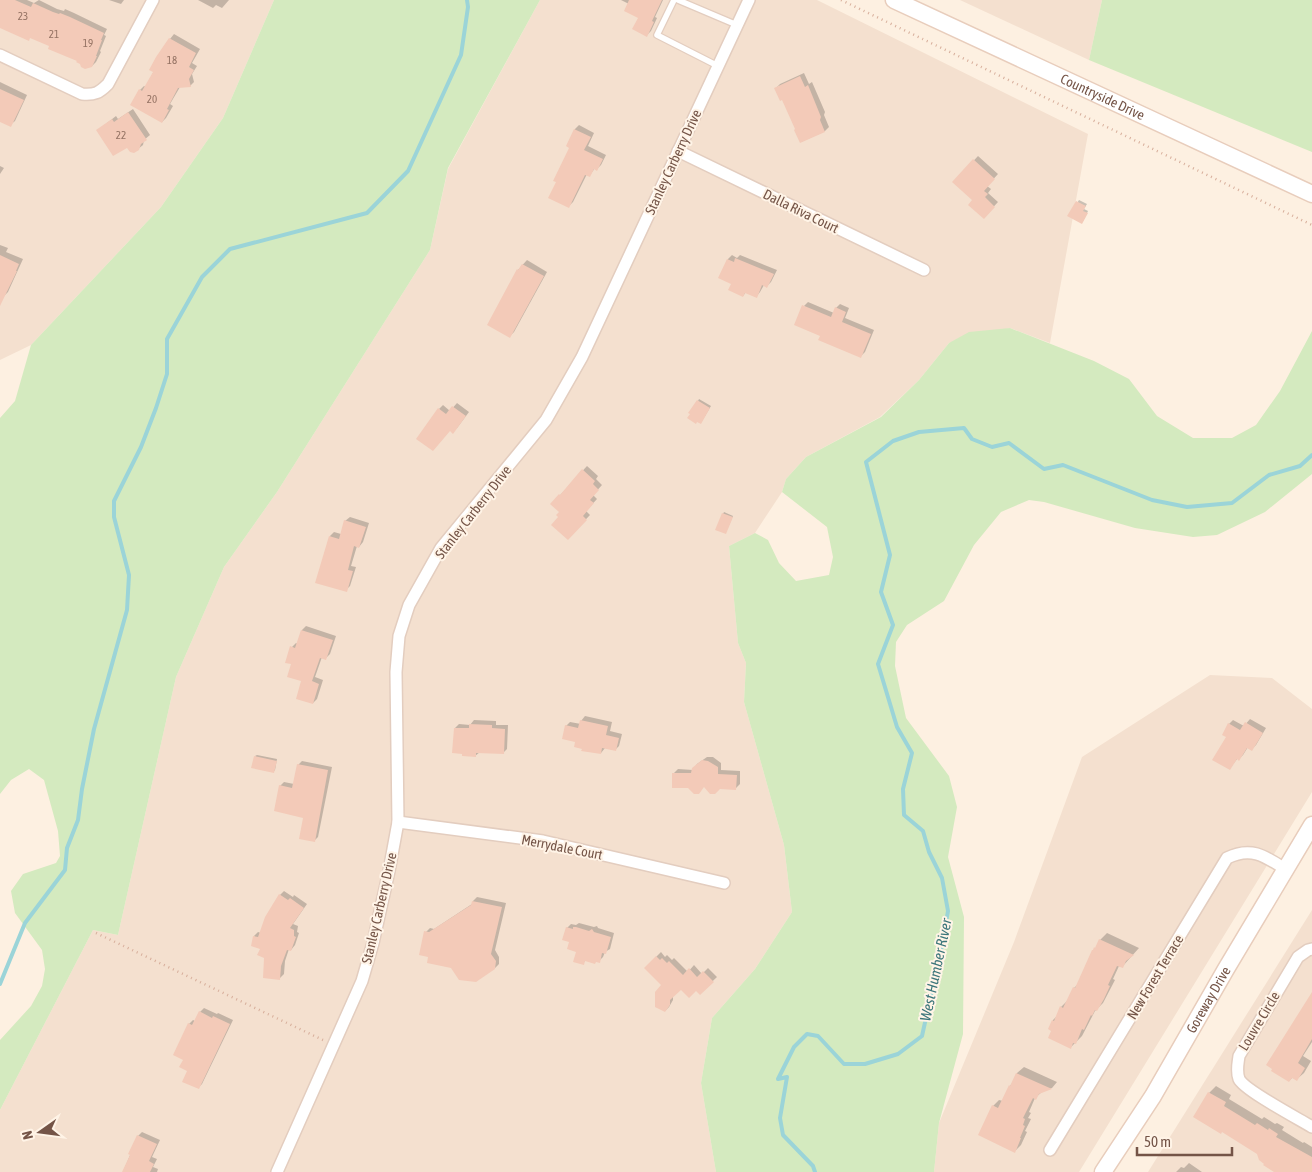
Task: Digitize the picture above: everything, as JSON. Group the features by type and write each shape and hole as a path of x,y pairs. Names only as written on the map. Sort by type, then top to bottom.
{"main road":[{"name":"Countryside Drive","path":"894,0 1312,194"},
{"name":"Goreway Drive","path":"1103,1172 1153,1096 1312,825"}],"street":[{"path":"0,54 82,94 91,95 100,92 108,84 153,0"},
{"name":"Stanley Carberry Drive","path":"277,1172 362,981 373,943 398,822 396,672 399,636 409,604 441,548 546,420 582,357 749,0"},
{"name":"Dalla Riva Court","path":"678,151 924,270"},
{"name":"Merrydale Court","path":"398,822 542,841 724,883"},
{"name":"New Forest Terrace","path":"1050,1150 1227,858 1236,853 1248,852 1266,857 1285,869"},
{"name":"Louvre Circle","path":"1312,948 1298,957 1239,1056 1237,1069 1240,1081 1256,1094 1312,1127"}],"lane":[{"path":"674,0 657,35 718,66"},
{"path":"678,0 738,25"}],"path":[{"path":"841,0 1312,226"},
{"path":"96,933 334,1044"}],"shaded area":[{"path":"0,0 274,0 223,118 161,207 31,345 0,360"},
{"path":"540,0 817,0 1088,134 1050,343 1010,328 949,343 919,380 880,417 806,457 786,479 782,492 755,533 729,546 738,643 746,663 744,702 784,845 792,912 755,969 712,1018 701,1083 716,1172 0,1172 0,1110 93,930 118,935 176,677 224,567 277,492 430,250 448,169"},
{"path":"960,0 1102,0 1089,60"},
{"path":"1210,675 1272,678 1312,709 1312,792 1079,1172 934,1172 939,1123 1014,942 1082,757"},
{"path":"1312,910 1312,1172 1148,1172"}],"green space":[{"path":"274,0 540,0 448,168 430,250 277,492 224,567 176,677 118,935 93,930 0,1110 0,1040 31,1006 42,986 45,969 42,950 15,913 11,891 23,874 56,863 60,856 58,831 44,780 29,769 11,780 0,794 0,418 15,401 31,345 161,207 223,118"},
{"path":"1102,0 1312,0 1312,152 1089,60"},
{"path":"1010,328 1094,361 1129,379 1157,416 1193,438 1232,438 1256,425 1280,391 1312,331 1312,474 1265,512 1217,535 1193,537 1135,528 1044,502 1029,500 1001,512 974,545 944,601 907,625 896,642 895,666 906,718 949,776 957,807 948,857 964,917 963,1034 939,1123 934,1172 716,1172 701,1083 712,1018 755,969 792,912 784,845 744,702 746,663 738,643 729,546 755,533 768,540 779,563 796,581 829,575 833,557 827,527 782,492 786,479 806,457 881,417 919,380 949,343 969,332"}],"building":[{"path":"0,0 15,0 31,7 33,3 70,17 104,33 92,67 85,69 77,61 48,49 49,46 30,38 29,41 0,28"},
{"path":"629,0 662,0 647,37 632,29 638,18 624,11"},
{"path":"169,38 196,53 189,67 194,70 189,79 191,87 178,88 162,123 130,105 139,89 142,91 153,72 149,70"},
{"path":"800,76 805,87 808,85 825,132 800,143 782,100 780,101 774,88"},
{"path":"0,89 24,100 11,127 0,122"},
{"path":"128,112 147,140 134,153 130,152 127,148 113,156 96,130 112,119 114,122"},
{"path":"574,129 591,137 584,150 603,159 597,171 594,169 590,177 585,175 569,208 548,198 556,182 553,181 569,148 566,146"},
{"path":"973,159 995,179 984,191 988,194 985,197 995,207 984,219 968,205 972,200 952,182"},
{"path":"1076,201 1086,206 1083,211 1088,213 1082,224 1067,216"},
{"path":"0,255 19,264 0,306"},
{"path":"735,258 774,274 767,288 762,285 757,298 745,293 743,297 728,290 731,284 718,278 727,259 734,262"},
{"path":"522,264 544,276 510,338 487,325 517,269"},
{"path":"802,305 831,317 835,307 846,312 842,322 871,334 861,358 818,340 820,336 794,325"},
{"path":"697,400 710,408 701,424 697,422 696,424 687,418 690,414 688,413"},
{"path":"452,406 466,416 453,434 450,431 433,451 416,439 438,408 446,414"},
{"path":"582,469 595,481 593,484 599,490 590,500 594,503 583,516 587,520 568,540 551,525 558,517 556,515 559,512 550,504"},
{"path":"722,513 733,517 726,534 715,530"},
{"path":"344,520 366,527 359,548 354,546 348,570 353,571 347,592 315,583 329,536 339,539"},
{"path":"301,630 333,640 326,660 320,658 312,681 319,684 313,704 296,699 301,681 287,677 291,664 285,663 290,646 295,648"},
{"path":"580,720 608,726 606,735 619,738 616,751 602,748 601,754 581,751 582,749 574,747 575,742 562,739 565,725 578,728"},
{"path":"1245,722 1263,733 1252,751 1247,748 1239,761 1237,759 1230,770 1212,760 1226,737 1222,735 1228,723 1240,730"},
{"path":"469,724 492,725 492,728 505,729 504,754 476,753 476,757 452,753 454,728 469,728"},
{"path":"254,756 277,761 274,773 251,768"},
{"path":"702,760 718,767 718,774 737,775 736,790 720,789 715,794 710,794 704,787 699,794 694,794 688,788 672,788 672,773 691,773 692,768"},
{"path":"297,764 328,770 315,842 299,839 303,818 274,811 279,785 292,788"},
{"path":"279,894 288,900 290,898 304,908 290,928 294,930 294,936 296,937 291,951 287,950 281,966 280,980 263,978 264,958 257,955 260,949 251,946 253,936 258,937 265,917"},
{"path":"472,901 502,907 491,954 496,961 495,969 476,982 459,980 451,968 427,963 428,957 419,955 424,931 429,932 471,905"},
{"path":"566,927 573,929 573,927 576,927 589,931 592,929 594,932 611,937 606,954 602,953 600,963 596,962 595,964 585,961 584,965 573,962 576,952 567,949 569,942 562,940"},
{"path":"1099,939 1134,955 1126,961 1123,968 1117,966 1104,999 1097,1011 1095,1010 1091,1015 1084,1030 1082,1029 1076,1044 1073,1043 1071,1049 1048,1038 1051,1031 1048,1029 1052,1020 1054,1021 1060,1006 1063,1008 1073,987 1075,988"},
{"path":"656,956 660,960 662,958 667,963 669,961 683,975 689,968 697,977 703,971 714,982 700,995 696,991 689,998 681,990 670,1000 670,1005 665,1012 655,1007 655,992 661,985 644,968"},
{"path":"1312,992 1312,1039 1298,1063 1305,1068 1297,1081 1292,1078 1289,1082 1271,1071 1272,1069 1266,1065"},
{"path":"199,1011 230,1024 199,1089 182,1082 187,1071 179,1067 183,1060 173,1055 188,1023 192,1025"},
{"path":"1016,1073 1052,1089 1039,1094 1036,1100 1033,1098 1023,1118 1025,1119 1023,1125 1025,1126 1015,1153 978,1135 992,1105 998,1108"},
{"path":"1208,1092 1226,1102 1224,1106 1255,1125 1257,1123 1268,1130 1269,1128 1278,1134 1276,1137 1312,1157 1312,1172 1274,1172 1263,1165 1257,1154 1222,1132 1221,1134 1193,1117"},
{"path":"137,1135 157,1144 149,1161 154,1164 150,1172 122,1172 130,1155 128,1154"}],"waterway":[{"path":"0,984 25,923 65,870 67,848 78,820 94,729 127,610 129,575 114,517 114,501 141,447 156,408 167,374 167,339 202,277 230,249 367,213 408,171 461,55 468,7 467,0"},
{"name":"West Humber River","path":"815,1172 813,1166 783,1135 780,1118 787,1077 778,1079 794,1047 807,1034 818,1036 844,1064 865,1064 898,1054 922,1036 948,911 942,878 929,852 923,831 904,815 903,789 912,753 897,727 878,664 893,625 881,592 890,555 866,462 893,441 919,432 964,428 972,439 992,447 1009,443 1044,469 1063,465 1152,500 1187,507 1232,503 1269,475 1300,466 1312,455"}]}
